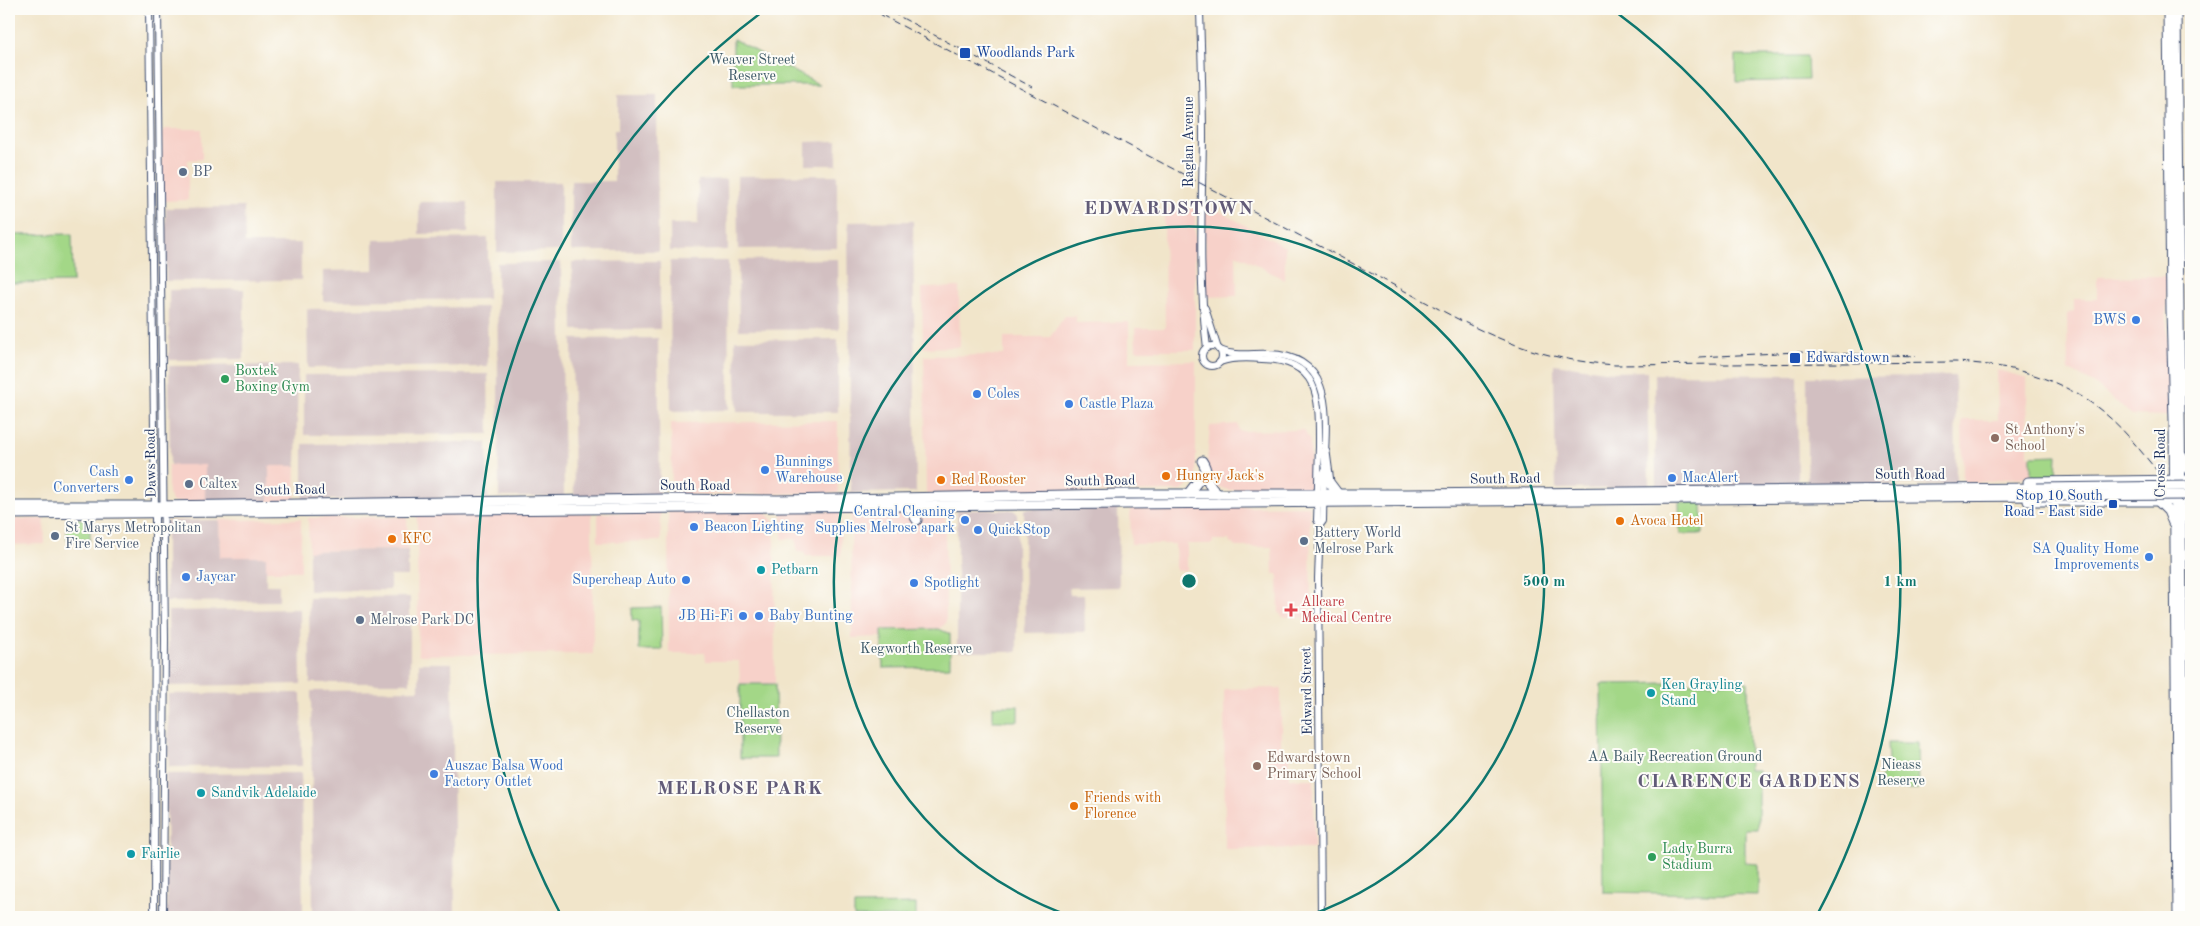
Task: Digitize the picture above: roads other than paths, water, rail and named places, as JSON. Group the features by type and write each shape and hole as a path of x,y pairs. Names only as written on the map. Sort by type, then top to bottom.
{"highway":[{"name":"Cross Road","path":"2168,9 2182,618 2180,708 2181,916"},
{"name":"Cross Road","path":"2176,9 2181,454 2178,481"},
{"path":"1325,452 1329,482 1338,494"},
{"path":"2181,454 2191,473"},
{"path":"1202,462 1205,466 1208,484 1218,494"},
{"path":"1188,494 1202,476"},
{"path":"1961,489 1989,484 2030,482 2191,480"},
{"path":"2150,481 2154,501 2168,511 2175,530"},
{"name":"South Road","path":"9,506 159,510 908,506 1321,498 1943,497 2191,486"},
{"name":"South Road","path":"9,514 145,514 175,506 1188,494 1321,498 1338,494 1961,489 2191,495"},
{"path":"1943,497 2030,502 2191,500"},
{"name":"Cross Road","path":"2178,501 2175,530 2180,708"},
{"path":"908,506 918,520"},
{"path":"2176,610 2182,618"}],"main road":[{"name":"Daws Road","path":"149,9 159,510 163,917"},
{"name":"Daws Road","path":"154,917 155,530 163,487 158,9"},
{"name":"Raglan Avenue","path":"1200,9 1203,304 1207,348"},
{"name":"Raglan Avenue","path":"1203,304 1210,318 1219,350"},
{"path":"1212,346 1232,354 1284,355 1300,361 1311,370 1319,382 1324,398 1325,452 1321,498 1319,405 1309,377 1296,366 1278,360 1239,359 1220,362 1212,367 1205,364 1202,355 1207,348 1212,346"},
{"path":"1219,350 1222,357 1220,362"},
{"path":"163,487 169,502 175,506"},
{"name":"Edward Street","path":"1321,498 1317,520 1320,525 1318,578 1321,917"},
{"path":"145,514 152,521 155,530"}],"railway":[{"path":"870,9 1456,318 1514,344 1571,360 1615,365 1955,362 1980,364 2027,373 2071,391 2091,403 2110,418 2136,445 2191,513"},
{"path":"891,12 1032,87"},
{"path":"1699,357 1797,352 1916,356"}],"place":[{"name":"Woodlands Park","path":"965,53"},
{"name":"BP","path":"183,172"},
{"name":"BWS","path":"2136,320"},
{"name":"Edwardstown","path":"1795,358"},
{"name":"Boxtek Boxing Gym","path":"225,379"},
{"name":"Coles","path":"977,394"},
{"name":"Castle Plaza","path":"1069,404"},
{"name":"St Anthony's School","path":"1995,438"},
{"name":"Bunnings Warehouse","path":"765,470"},
{"name":"Hungry Jack's","path":"1166,476"},
{"name":"MacAlert","path":"1672,478"},
{"name":"Cash Converters","path":"129,480"},
{"name":"Red Rooster","path":"941,480"},
{"name":"Caltex","path":"189,484"},
{"name":"Stop 10 South Road - East side","path":"2113,504"},
{"name":"Central Cleaning Supplies Melrose apark","path":"965,520"},
{"name":"Avoca Hotel","path":"1620,521"},
{"name":"Beacon Lighting","path":"694,527"},
{"name":"QuickStop","path":"978,530"},
{"name":"St Marys Metropolitan Fire Service","path":"55,536"},
{"name":"KFC","path":"392,539"},
{"name":"Battery World Melrose Park","path":"1304,541"},
{"name":"SA Quality Home Improvements","path":"2149,557"},
{"name":"Petbarn","path":"761,570"},
{"name":"Jaycar","path":"186,577"},
{"name":"Supercheap Auto","path":"686,580"},
{"name":"Spotlight","path":"914,583"},
{"name":"Allcare Medical Centre","path":"1291,610"},
{"name":"JB Hi-Fi","path":"743,616"},
{"name":"Baby Bunting","path":"759,616"},
{"name":"Melrose Park DC","path":"360,620"},
{"name":"Ken Grayling Stand","path":"1651,693"},
{"name":"Edwardstown Primary School","path":"1257,766"},
{"name":"Auszac Balsa Wood Factory Outlet","path":"434,774"},
{"name":"Sandvik Adelaide","path":"201,793"},
{"name":"Friends with Florence","path":"1074,806"},
{"name":"Fairlie","path":"131,854"},
{"name":"Lady Burra Stadium","path":"1652,857"}],"district":[{"name":"EDWARDSTOWN","path":"1169,209"},
{"name":"CLARENCE GARDENS","path":"1749,782"},
{"name":"MELROSE PARK","path":"740,789"}],"park label":[{"name":"Weaver Street Reserve","path":"752,68"},
{"name":"Kegworth Reserve","path":"916,649"},
{"name":"Chellaston Reserve","path":"758,722"},
{"name":"AA Baily Recreation Ground","path":"1675,757"},
{"name":"Nieass Reserve","path":"1901,774"}]}
